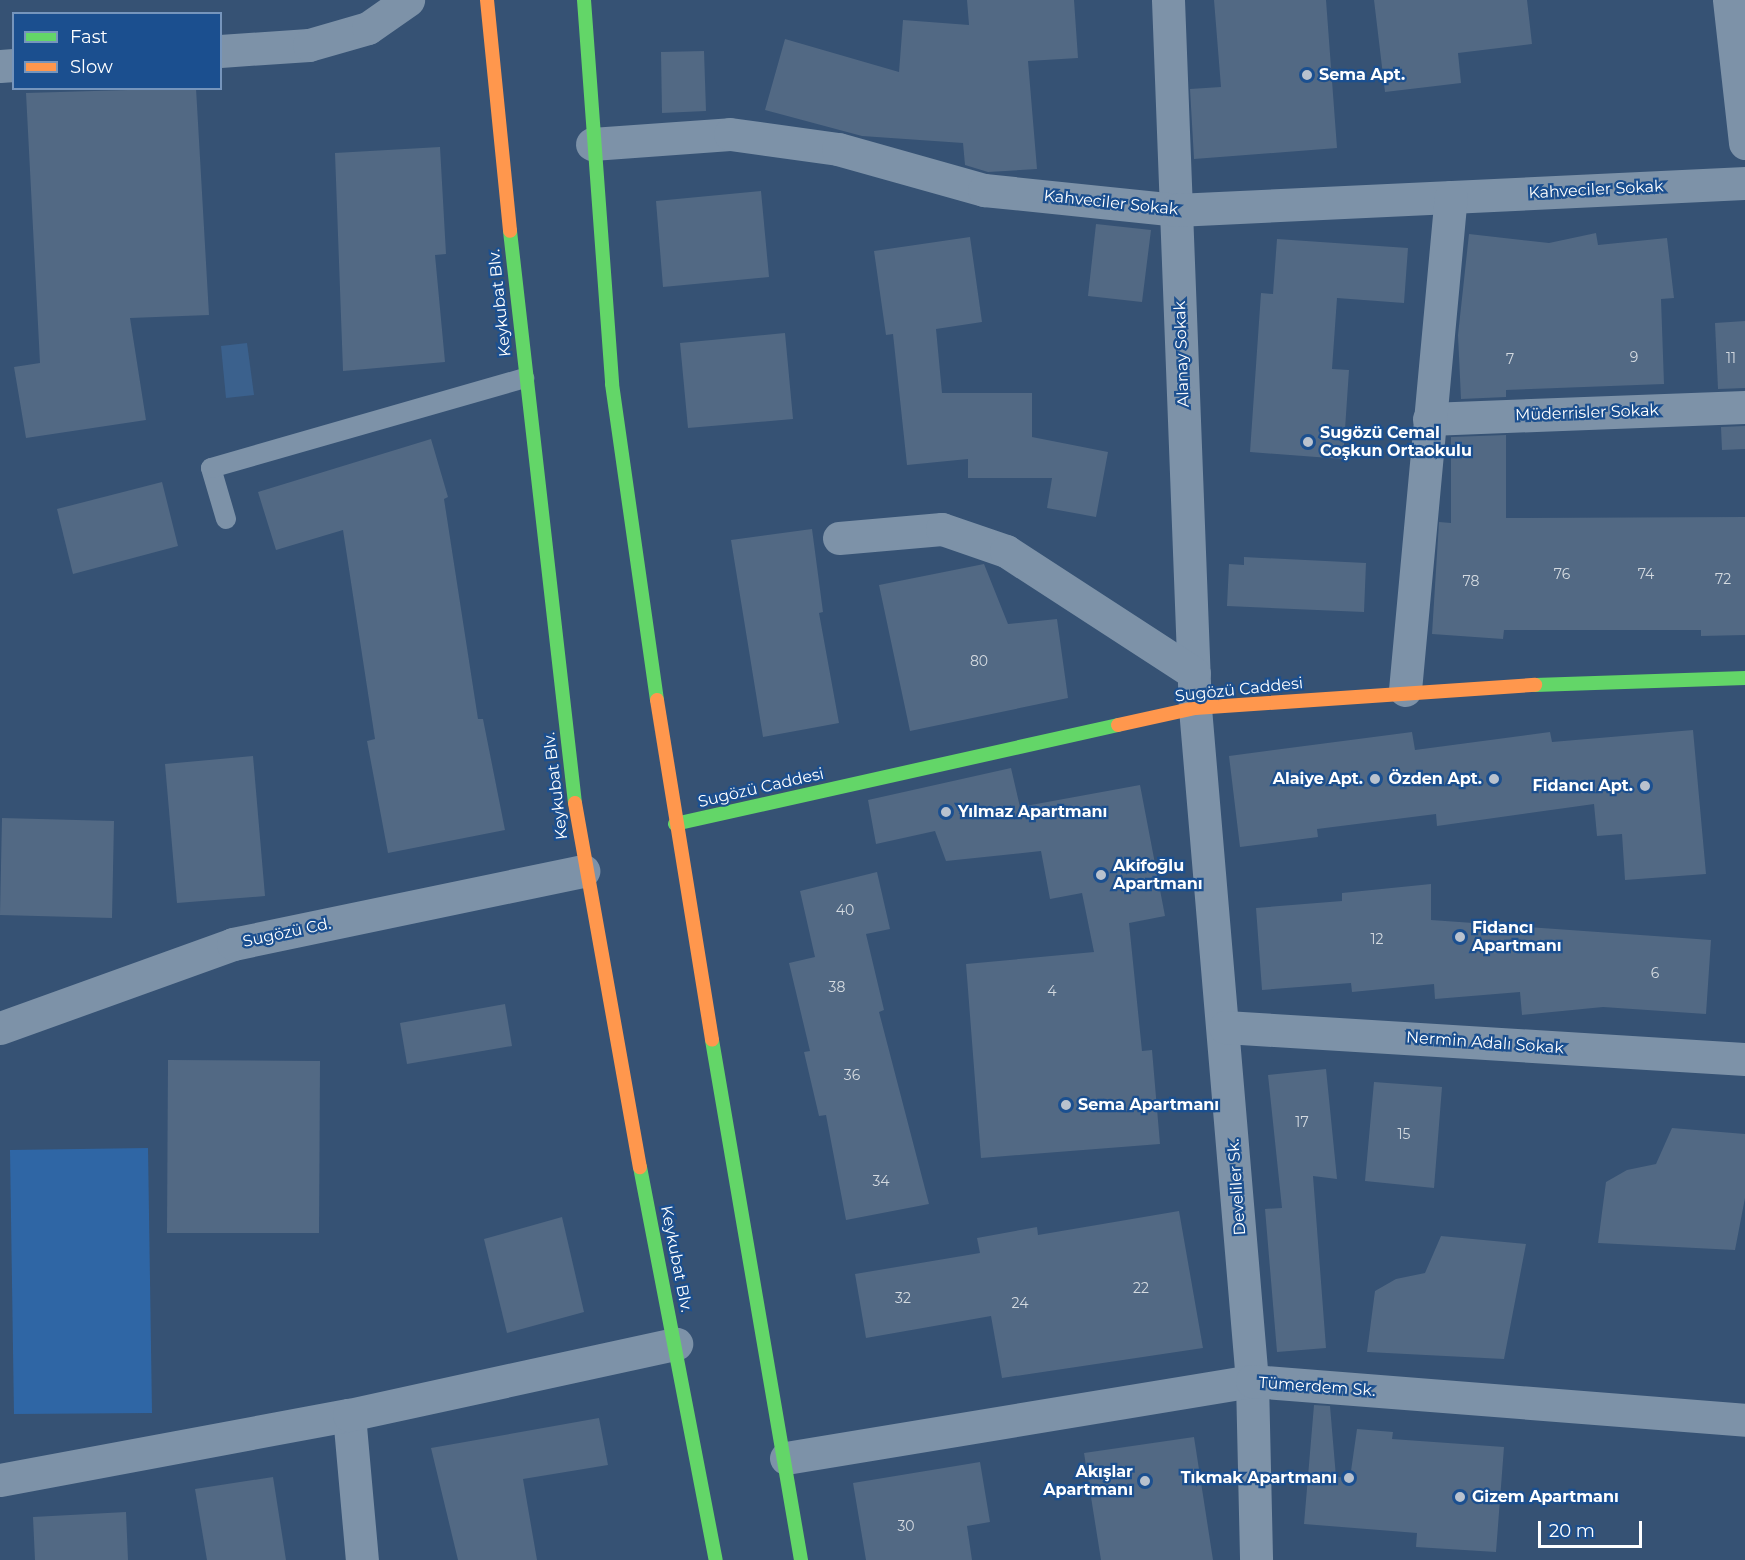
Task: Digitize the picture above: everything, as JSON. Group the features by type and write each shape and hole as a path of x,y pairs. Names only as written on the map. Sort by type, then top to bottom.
{"main road":[{"name":"Keykubat Blv.","path":"487,0 524,378 583,871 716,1560"},
{"path":"585,0 592,144 612,384 675,824 786,1458 801,1560"},
{"name":"Sugözü Caddesi","path":"675,824 1195,708 1405,690 1745,678"}],"street":[{"path":"222,51 309,45 368,28 408,0"},
{"name":"Alanay Sokak","path":"1168,0 1195,708"},
{"path":"1729,0 1745,143"},
{"name":"Kahveciler Sokak","path":"592,144 730,134 838,149 984,190 1176,210 1745,183"},
{"path":"1405,690 1451,197"},
{"name":"Müderrisler Sokak","path":"1429,419 1745,407"},
{"path":"839,538 942,529 1006,551 1194,673"},
{"name":"Develiler Sk.","path":"1195,708 1225,1027 1252,1381 1256,1560"},
{"name":"Sugözü Cd.","path":"0,1028 233,944 583,871"},
{"name":"Nermin Adalı Sokak","path":"1225,1027 1745,1059"},
{"path":"0,1480 349,1415 676,1344"},
{"name":"Tümerdem Sk.","path":"786,1458 1252,1381 1745,1420"},
{"path":"349,1415 362,1560"}],"lane":[{"path":"226,519 211,468 524,378"}],"shaded area":[{"path":"247,343 254,395 226,398 221,346"},
{"path":"148,1148 152,1413 14,1414 10,1150"}],"building":[{"path":"967,0 1074,0 1078,58 1028,61 1037,169 988,172 965,165 963,143 862,136 765,110 785,39 899,72 903,20 969,25"},
{"name":"Sema Apt.","path":"1214,0 1326,0 1337,148 1194,159 1190,89 1221,87"},
{"path":"1374,0 1527,0 1532,44 1458,53 1461,83 1385,92"},
{"path":"704,51 706,111 662,113 661,52"},
{"path":"196,90 209,315 130,318 146,420 26,438 14,367 40,363 26,93"},
{"path":"440,147 446,254 435,255 445,362 343,371 335,153"},
{"path":"761,191 769,277 663,287 656,201"},
{"path":"1096,224 1151,230 1142,302 1088,296"},
{"path":"1596,233 1598,245 1667,238 1674,298 1661,299 1664,384 1506,390 1506,397 1461,399 1458,335 1469,234 1549,243"},
{"path":"970,237 982,322 936,329 942,393 1032,393 1032,437 1108,452 1096,517 1047,508 1052,478 968,478 968,459 907,465 893,334 886,335 874,251"},
{"path":"1277,239 1408,248 1404,303 1337,298 1332,369 1349,370 1343,459 1250,452 1261,293 1273,294"},
{"path":"1745,321 1745,388 1718,389 1715,323"},
{"path":"785,333 793,419 688,428 680,343"},
{"path":"1745,426 1745,449 1722,450 1721,427"},
{"path":"1506,435 1506,518 1745,517 1745,635 1701,636 1701,630 1504,630 1503,639 1432,634 1439,522 1451,523 1451,437"},
{"path":"431,439 448,497 444,499 478,719 483,719 505,830 388,853 367,741 375,739 343,530 276,550 258,492"},
{"path":"162,482 178,546 73,574 57,509"},
{"path":"812,529 823,612 819,613 839,723 763,737 731,540"},
{"path":"1244,557 1366,563 1364,612 1227,606 1229,564 1244,565"},
{"path":"984,564 1008,624 1057,619 1068,698 910,731 879,585"},
{"path":"1693,730 1706,874 1625,880 1622,834 1597,836 1594,804 1437,826 1436,814 1317,829 1318,837 1240,847 1229,756 1412,732 1415,750 1550,732 1552,742"},
{"path":"253,756 265,896 177,903 165,764"},
{"path":"1011,768 1020,807 1140,785 1165,916 1129,923 1142,1051 1152,1050 1160,1144 981,1158 966,964 1094,952 1082,893 1050,899 1041,851 946,861 935,831 876,844 868,800"},
{"path":"2,818 114,821 112,918 0,915"},
{"path":"877,872 890,929 866,934 884,1010 879,1012 929,1204 846,1220 826,1115 819,1116 804,1052 810,1051 789,963 815,957 800,891"},
{"path":"1431,884 1431,920 1711,940 1706,1014 1603,1007 1522,1015 1520,992 1435,999 1434,984 1352,992 1351,983 1262,990 1256,908 1342,901 1342,893"},
{"path":"505,1004 512,1046 407,1064 400,1023"},
{"path":"168,1060 320,1061 319,1233 167,1233"},
{"path":"1326,1069 1337,1179 1313,1176 1326,1348 1277,1352 1265,1209 1282,1208 1268,1075"},
{"path":"1374,1082 1442,1087 1434,1188 1365,1181"},
{"path":"1672,1128 1745,1134 1745,1198 1735,1250 1598,1243 1606,1182 1627,1170 1656,1164"},
{"path":"1179,1211 1203,1348 1002,1378 991,1316 866,1338 855,1274 980,1253 977,1238 1037,1227 1038,1235"},
{"path":"562,1217 584,1312 507,1333 484,1239"},
{"path":"1441,1236 1526,1244 1504,1359 1367,1352 1375,1291 1396,1279 1425,1273"},
{"path":"1314,1405 1330,1406 1336,1477 1350,1478 1357,1429 1393,1432 1392,1439 1504,1447 1496,1552 1416,1547 1417,1533 1304,1524"},
{"path":"599,1418 608,1465 523,1479 537,1560 458,1560 431,1448"},
{"name":"Akışlar Apartmanı","path":"1194,1437 1213,1560 1101,1560 1084,1453"},
{"path":"980,1462 990,1522 967,1526 972,1560 866,1560 853,1483"},
{"path":"273,1477 286,1560 207,1560 195,1489"},
{"path":"126,1512 128,1560 35,1560 33,1517"}],"traffic: fast":[{"path":"584,0 612,384 657,700"},
{"path":"510,231 575,803"},
{"path":"1535,685 1745,678"},
{"path":"675,824 1118,725"},
{"path":"712,1040 801,1560"},
{"path":"640,1167 716,1560"}],"traffic: slow":[{"path":"487,0 510,231"},
{"path":"1118,725 1195,708 1535,685"},
{"path":"657,700 712,1040"},
{"path":"575,803 640,1167"}],"place":[{"name":"Sema Apt.","path":"1307,75"},
{"name":"Sugözü Cemal Coşkun Ortaokulu","path":"1308,442"},
{"name":"Alaiye Apt.","path":"1375,779"},
{"name":"Özden Apt.","path":"1494,779"},
{"name":"Fidancı Apt.","path":"1645,786"},
{"name":"Yılmaz Apartmanı","path":"946,812"},
{"name":"Akifoğlu Apartmanı","path":"1101,875"},
{"name":"Fidancı Apartmanı","path":"1460,937"},
{"name":"Sema Apartmanı","path":"1066,1105"},
{"name":"Tıkmak Apartmanı","path":"1349,1478"},
{"name":"Akışlar Apartmanı","path":"1145,1481"},
{"name":"Gizem Apartmanı","path":"1460,1497"}]}
